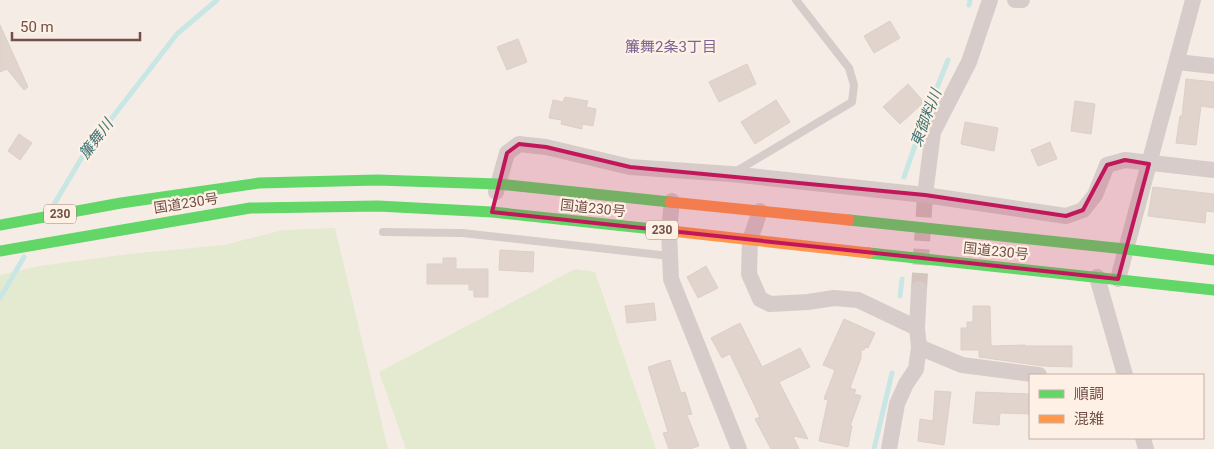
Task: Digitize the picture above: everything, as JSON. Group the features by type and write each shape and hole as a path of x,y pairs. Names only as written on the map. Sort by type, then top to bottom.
{"highway":[{"name":"国道230号","path":"0,225 120,203 259,184 377,180 498,184 1125,249 1214,260"},
{"name":"国道230号","path":"0,251 250,208 378,206 492,212 1214,290"}],"street":[{"path":"925,195 933,132 969,62 990,0"},
{"path":"1015,0 1022,0"},
{"path":"1118,279 1193,0"},
{"path":"1177,62 1214,66"},
{"path":"492,212 507,153 519,144 546,147 630,167 731,174 925,195 1066,216 1083,210 1094,195 1107,165 1124,160 1214,170"},
{"path":"672,201 669,231 671,279 739,449"},
{"path":"760,211 750,240 749,274 760,299 770,304 808,302 834,298 858,300 917,328"},
{"path":"1097,277 1125,374"},
{"path":"889,449 897,404 906,384 916,369 919,347 917,328 920,289"},
{"path":"919,347 962,364 1032,374"}],"lane":[{"path":"731,174 852,102 854,85 849,68 796,0"},
{"path":"383,232 462,233 670,256"}],"highlighted area":[{"path":"519,144 546,147 630,167 925,195 1066,216 1083,210 1107,165 1125,160 1149,164 1118,279 492,212 507,153"}],"green space":[{"path":"335,228 388,449 0,449 0,275 39,266 128,254 224,245 283,230"},
{"path":"575,269 595,272 656,449 406,449 379,372"}],"building":[{"path":"890,21 900,38 874,53 864,36"},
{"path":"0,25 28,87 24,90 7,69 0,72"},
{"path":"518,39 527,62 507,70 497,47"},
{"path":"747,64 756,84 719,102 709,82"},
{"path":"1186,79 1214,82 1214,108 1201,106 1196,145 1176,143 1180,116 1182,116"},
{"path":"908,84 924,102 900,124 883,107"},
{"path":"565,97 588,101 586,107 596,109 593,126 582,124 582,129 561,124 562,120 549,118 553,100 563,102"},
{"path":"776,100 790,122 755,144 741,122"},
{"path":"1075,101 1095,104 1091,134 1071,131"},
{"path":"965,122 998,128 994,151 961,144"},
{"path":"19,134 32,143 20,160 8,151"},
{"path":"1050,142 1057,159 1038,166 1031,150"},
{"path":"1153,187 1214,194 1214,212 1206,211 1205,223 1148,216"},
{"path":"500,250 534,252 533,272 499,270"},
{"path":"443,258 456,258 456,269 488,269 488,297 474,297 474,290 469,290 469,284 427,284 427,264 443,264"},
{"path":"706,266 718,288 698,298 687,277"},
{"path":"654,303 656,320 627,323 625,306"},
{"path":"973,306 990,306 991,346 1072,346 1072,367 1043,366 979,357 979,350 961,350 961,328 967,328 967,322 973,322"},
{"path":"844,319 875,333 868,348 865,347 864,350 861,350 861,358 850,388 856,390 854,394 861,396 850,426 852,426 848,447 819,441 828,400 824,399 835,370 823,365"},
{"path":"740,323 762,367 800,348 810,367 779,382 808,439 793,436 799,449 771,449 755,419 760,417 730,354 722,358 711,338"},
{"path":"670,360 681,393 685,392 692,414 687,415 699,446 690,449 669,449 663,433 668,432 648,367"},
{"path":"935,391 951,392 944,445 918,441 920,419 933,421"},
{"path":"976,392 1029,394 1029,414 1000,413 999,425 973,423"}],"waterway":[{"name":"簾舞川","path":"53,206 84,154 177,34 217,0"},
{"name":"東御料川","path":"969,5 970,0"},
{"name":"東御料川","path":"904,177 948,60"},
{"name":"簾舞川","path":"0,298 24,257"},
{"name":"東御料川","path":"900,296 902,279"},
{"name":"東御料川","path":"874,449 892,373"}],"tunnel":[{"path":"919,289 925,195"}],"traffic: fast":[{"path":"0,225 121,203 259,183 377,180 498,184 670,202"},
{"path":"0,251 250,208 378,206 492,212 653,229"},
{"path":"849,220 1214,260"},
{"path":"869,253 1214,290"}],"traffic: slow":[{"path":"670,202 849,220"},
{"path":"653,229 869,253"}],"district":[{"name":"簾舞2条3丁目","path":"671,47"}]}
